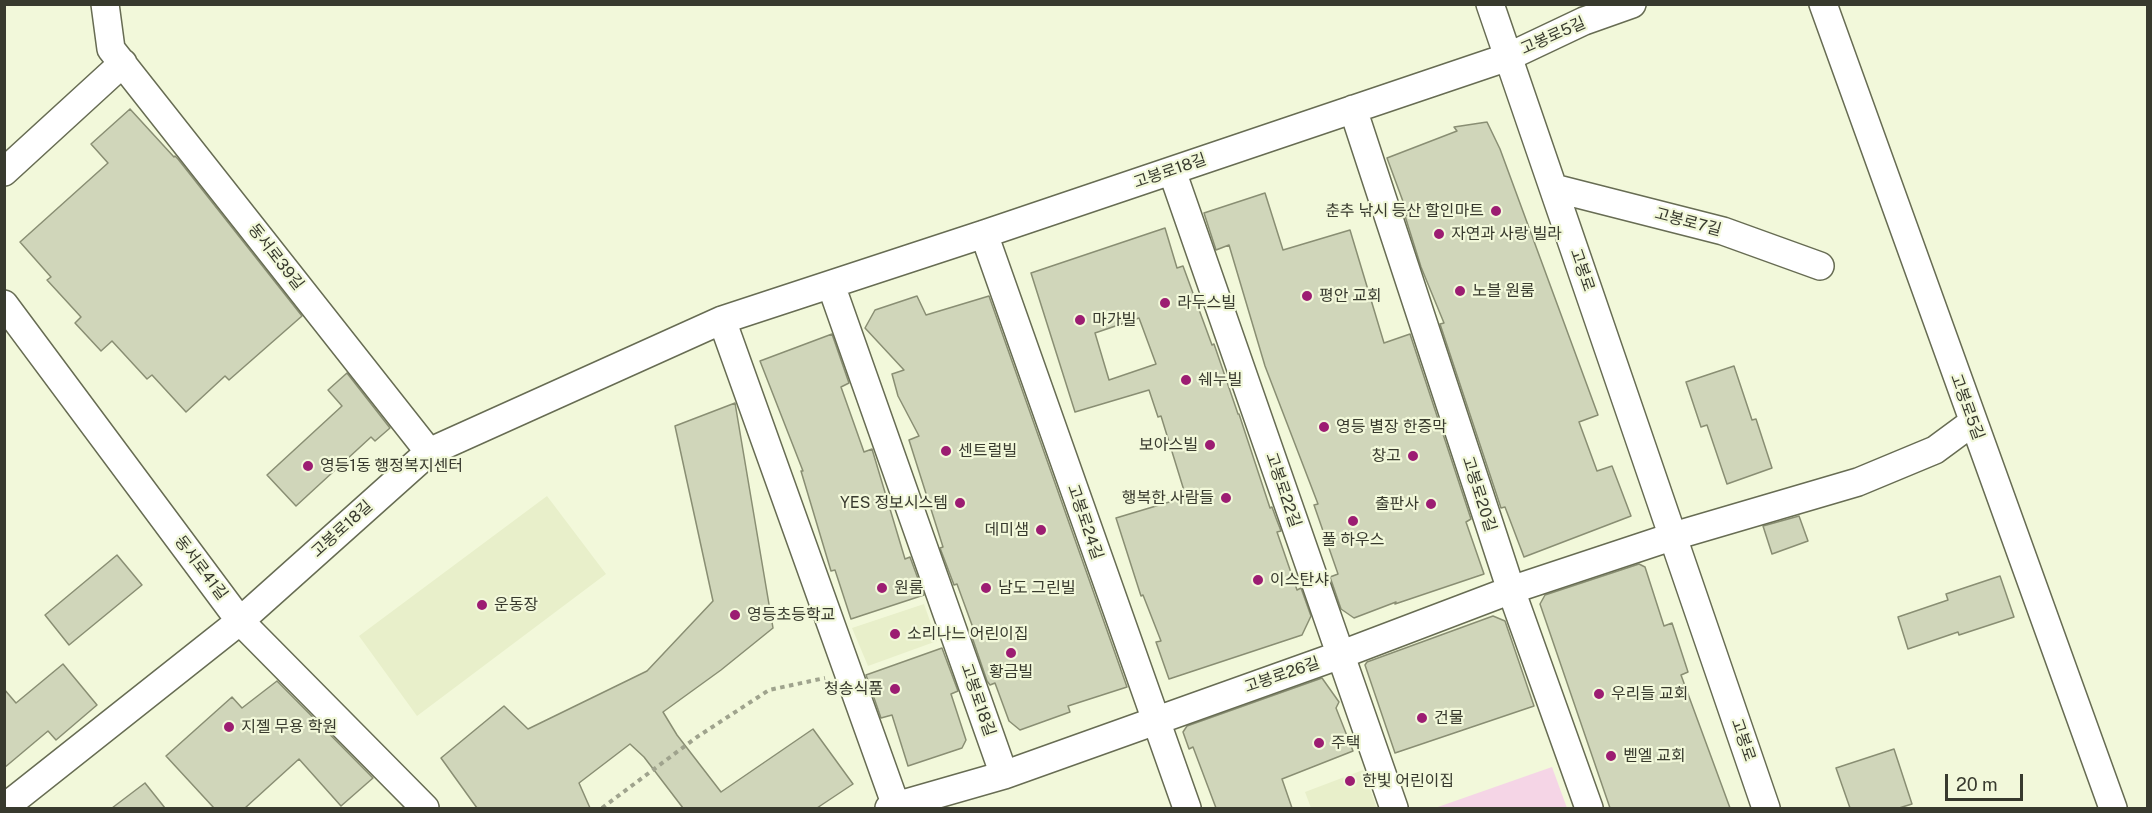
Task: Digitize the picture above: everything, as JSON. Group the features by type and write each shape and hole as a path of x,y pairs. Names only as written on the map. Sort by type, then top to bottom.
{"street":[{"name":"동서로39길","path":"105,4 111,49 429,452"},
{"name":"고봉로","path":"1490,4 1766,808"},
{"name":"고봉로5길","path":"1508,57 1584,21 1632,4"},
{"name":"고봉로5길","path":"1823,4 2113,808"},
{"name":"고봉로18길","path":"4,808 240,621 429,452 722,320 1508,57"},
{"path":"4,172 123,63"},
{"name":"고봉로20길","path":"1353,109 1511,590 1589,808"},
{"name":"고봉로22길","path":"1172,171 1394,808"},
{"name":"고봉로7길","path":"1554,188 1723,231 1820,266"},
{"name":"고봉로24길","path":"984,234 1187,808"},
{"name":"고봉로18길","path":"831,285 1004,775"},
{"name":"동서로41길","path":"4,304 240,621 425,808"},
{"path":"722,320 849,673 892,807"},
{"path":"1674,536 1858,482 1935,450 1973,422"},
{"name":"고봉로26길","path":"892,807 1004,775 1340,655 1511,590 1674,536"}],"path":[{"path":"602,808 697,737 769,690 849,673"}],"shaded area":[{"name":"운동장","path":"547,496 606,574 417,716 359,636"},
{"name":"소리나느 어린이집","path":"924,604 937,641 868,666 852,628"},
{"path":"1552,767 1567,808 1435,808"},
{"name":"한빛 어린이집","path":"1363,770 1377,808 1311,808 1305,792"}],"building":[{"path":"130,109 178,159 302,316 229,380 225,376 186,412 152,375 147,379 112,341 101,351 75,323 81,317 47,280 51,277 20,242 108,163 91,144"},
{"path":"1487,122 1500,149 1598,415 1579,422 1597,471 1612,466 1631,516 1524,557 1505,507 1501,508 1440,324 1444,323 1421,267 1405,216 1408,215 1387,158 1457,131 1454,127"},
{"path":"1265,193 1283,250 1350,230 1384,343 1410,334 1471,519 1466,522 1484,574 1354,618 1341,609 1330,577 1338,574 1314,505 1318,504 1265,366 1229,245 1216,250 1204,213"},
{"path":"1165,228 1177,268 1183,266 1212,345 1214,344 1270,508 1272,507 1281,531 1277,532 1297,590 1301,588 1311,616 1302,635 1169,679 1156,642 1161,641 1143,595 1141,596 1116,518 1186,497 1161,416 1158,417 1149,390 1075,412 1031,273","holes":["1139,318 1156,364 1109,380 1095,333"]},
{"path":"917,296 926,315 989,296 1127,687 1068,706 1070,712 1020,730 1009,721 995,683 990,685 987,681 972,637 976,636 957,584 954,585 940,548 943,547 909,440 919,436 898,396 892,374 904,370 865,328 875,310"},
{"path":"832,334 849,383 841,387 864,452 872,449 905,559 910,557 924,595 851,619 835,570 831,571 801,471 803,471 760,361"},
{"path":"1734,366 1752,420 1756,419 1772,468 1727,484 1707,425 1701,427 1686,382"},
{"path":"347,373 390,428 375,441 371,437 296,506 267,475 342,406 328,390"},
{"name":"영등초등학교","path":"735,403 773,628 721,670 663,712 677,735 721,792 813,729 853,784 817,808 683,808 644,757 630,744 579,783 590,808 477,808 441,758 504,706 528,729 647,671 713,601 675,426"},
{"path":"1799,516 1808,541 1772,554 1763,526"},
{"path":"117,555 142,585 69,645 45,615"},
{"path":"1639,564 1645,567 1664,626 1672,623 1688,672 1681,675 1730,808 1610,808 1540,604 1545,595"},
{"path":"2000,576 2014,617 1959,635 1958,632 1908,649 1898,617 1948,600 1946,594"},
{"path":"1493,616 1505,621 1534,706 1395,753 1365,665 1367,662"},
{"path":"942,648 958,691 951,694 966,740 962,748 908,766 892,715 881,718 866,675"},
{"path":"63,664 97,705 56,740 48,731 4,768 4,689 16,703"},
{"path":"1322,678 1339,702 1336,708 1353,751 1282,779 1292,808 1216,808 1193,747 1189,749 1183,732 1187,726"},
{"path":"277,681 373,778 341,806 299,759 245,808 214,808 166,756 232,697 242,708"},
{"path":"1894,749 1912,804 1899,808 1850,808 1836,768"},
{"path":"145,783 165,808 112,808"}],"place":[{"name":"춘추 낚시 등산 할인마트","path":"1496,211"},
{"name":"자연과 사랑 빌라","path":"1439,234"},
{"name":"노블 원룸","path":"1460,291"},
{"name":"평안 교회","path":"1307,296"},
{"name":"라두스빌","path":"1165,303"},
{"name":"마가빌","path":"1080,320"},
{"name":"쉐누빌","path":"1186,380"},
{"name":"영등 별장 한증막","path":"1324,427"},
{"name":"보아스빌","path":"1210,445"},
{"name":"센트럴빌","path":"946,451"},
{"name":"창고","path":"1413,456"},
{"name":"영등1동 행정복지센터","path":"308,466"},
{"name":"행복한 사람들","path":"1226,498"},
{"name":"YES 정보시스템","path":"960,503"},
{"name":"출판사","path":"1431,504"},
{"name":"풀 하우스","path":"1353,521"},
{"name":"데미샘","path":"1041,530"},
{"name":"이스탄샤","path":"1258,580"},
{"name":"원룸","path":"882,588"},
{"name":"남도 그린빌","path":"986,588"},
{"name":"운동장","path":"482,605"},
{"name":"영등초등학교","path":"735,615"},
{"name":"소리나느 어린이집","path":"895,634"},
{"name":"황금빌","path":"1011,653"},
{"name":"청송식품","path":"895,689"},
{"name":"우리들 교회","path":"1599,694"},
{"name":"건물","path":"1422,718"},
{"name":"지젤 무용 학원","path":"229,727"},
{"name":"주택","path":"1319,743"},
{"name":"벧엘 교회","path":"1611,756"},
{"name":"한빛 어린이집","path":"1350,781"}]}
